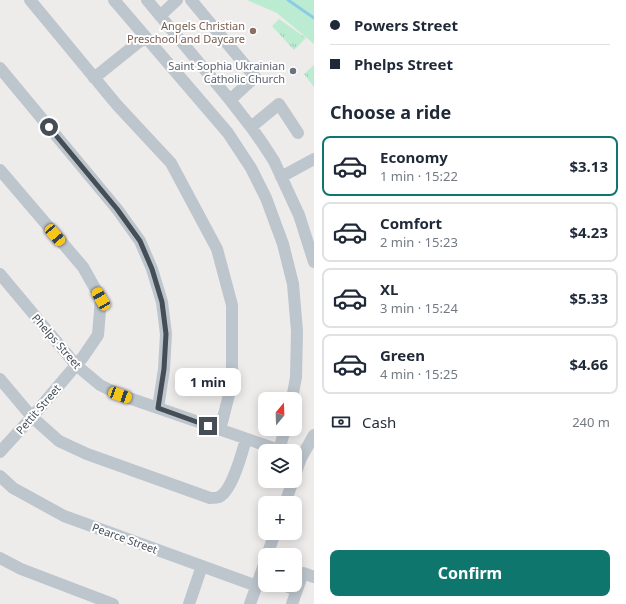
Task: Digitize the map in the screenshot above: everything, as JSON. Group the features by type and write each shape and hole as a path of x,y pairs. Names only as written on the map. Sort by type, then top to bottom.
{"street":[{"path":"30,0 117,105 171,163 217,248 232,305 232,383 220,430"},
{"path":"114,0 144,37 228,133 251,168 266,198 283,244 293,284 297,332 296,377 293,392"},
{"path":"146,0 230,100 251,127 274,161 299,215 314,262"},
{"path":"160,16 177,0"},
{"path":"191,0 255,77 230,100"},
{"path":"94,78 144,37"},
{"path":"0,68 117,209 140,241 152,269 162,302 166,334 164,369 158,408"},
{"path":"251,127 279,104 298,132"},
{"path":"281,176 314,159"},
{"name":"Pettit Street","path":"0,170 83,268 101,299 98,334 83,357 0,452"},
{"name":"Phelps Street","path":"0,274 76,365 100,385 120,395 260,444"},
{"path":"0,379 32,417 59,441 87,454 210,498 219,497 227,490 232,482 246,439"},
{"path":"302,452 314,436"},
{"name":"Pearce Street","path":"0,476 13,488 64,516 202,566 258,579"},
{"path":"0,558 21,569 113,604"},
{"path":"189,604 202,566"},
{"path":"302,575 303,573 314,577"},
{"path":"250,604 258,587"},
{"path":"292,604 295,592"}],"green space":[{"path":"247,0 314,0 314,44 277,13"},
{"path":"279,19 306,38 294,50 272,26"},
{"path":"314,65 314,87 304,74"}],"waterway":[{"path":"288,0 314,18"}],"place":[{"name":"Angels Christian Preschool and Daycare","path":"253,31"},
{"name":"Saint Sophia Ukrainian Catholic Church","path":"293,71"}],"route":[{"path":"49,127 117,209 140,241 152,269 162,302 166,334 164,369 158,408 208,426"}]}
